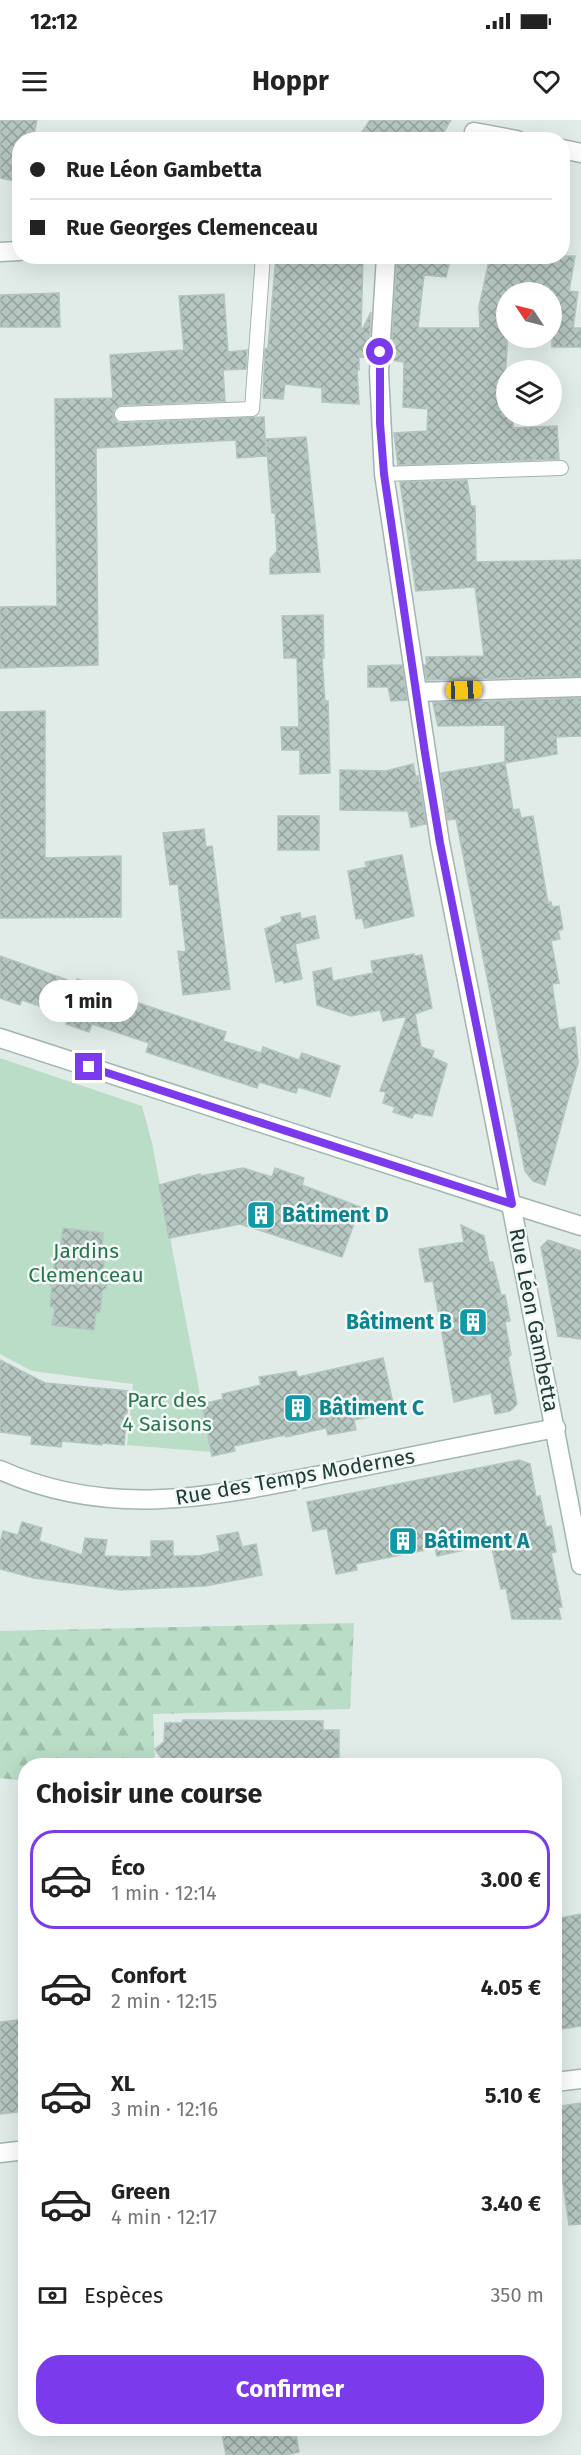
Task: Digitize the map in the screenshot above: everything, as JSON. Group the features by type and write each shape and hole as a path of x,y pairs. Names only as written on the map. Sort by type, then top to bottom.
{"street":[{"name":"Rue Léon Gambetta","path":"386,264 379,372 384,474 440,843 581,1565"},
{"path":"418,692 581,687"},
{"path":"0,1038 581,1226"},
{"name":"Rue des Temps Modernes","path":"0,1470 34,1483 90,1496 170,1500 226,1493 556,1428"},
{"path":"562,2081 581,2079"},
{"path":"0,2153 18,2151"}],"lane":[{"path":"122,414 252,408 262,264"},
{"path":"384,474 561,468"}],"green space":[{"name":"Jardins Clemenceau","path":"0,1058 142,1106 152,1143 211,1452 127,1445 133,1384 32,1371 0,1354"},
{"path":"354,1623 350,1709 153,1714 155,1758 18,1758 18,1780 0,1778 0,1631"}],"building":[{"path":"0,120 37,120 35,132 12,132 12,180 0,178"},
{"path":"370,120 451,120 444,132 362,132"},
{"path":"570,256 575,256 569,291 578,292 573,328 581,328 581,347 562,347 562,282 496,282 496,348 507,348 506,360 496,360 496,426 513,426 513,428 557,426 559,459 398,465 394,433 427,431 428,409 403,407 404,362 391,360 397,264 449,264 446,277 424,275 418,328 480,328 479,307 488,264 570,264"},
{"path":"275,264 363,264 361,332 371,312 369,358 359,357 359,370 357,370 359,404 322,402 322,388 285,384 283,399 263,398 265,349 268,348"},
{"path":"59,293 60,327 0,327 0,295"},
{"path":"224,294 228,352 247,350 246,369 223,370 225,401 122,405 114,409 113,415 117,422 122,423 264,417 266,456 237,458 236,440 96,448 98,665 0,668 0,607 57,606 55,399 113,398 110,355 184,350 179,296"},
{"path":"306,437 320,572 270,574 270,559 277,551 266,439"},
{"path":"467,480 471,506 475,506 476,562 581,560 581,676 427,680 424,665 427,665 426,657 484,656 475,587 416,591 400,482"},
{"path":"323,615 324,658 322,658 325,701 328,701 330,773 300,774 300,750 282,750 281,727 299,727 297,658 284,658 282,616"},
{"path":"402,665 407,700 391,701 388,687 368,687 368,666"},
{"path":"581,698 581,736 556,737 557,754 505,763 513,810 519,809 521,818 533,816 548,903 551,902 552,907 559,906 563,929 558,931 560,939 551,941 559,983 552,984 559,1030 575,1027 578,1063 545,1185 533,1181 525,1171 456,819 448,820 441,773 505,762 505,725 438,726 433,703"},
{"path":"45,711 45,858 121,856 121,917 0,918 0,712"},
{"path":"413,764 416,777 418,776 426,824 411,827 408,811 340,810 340,770 386,771"},
{"path":"278,816 319,816 319,850 278,850"},
{"path":"204,829 206,847 212,846 230,989 183,995 178,951 186,952 178,884 170,885 163,833"},
{"path":"402,855 414,916 365,928 362,918 356,919 348,871 367,867 365,862"},
{"path":"300,913 301,919 315,916 319,938 295,944 302,979 284,983 283,980 276,982 265,929 282,922 281,917"},
{"path":"414,954 414,956 422,955 432,1008 415,1014 421,1047 434,1051 432,1057 447,1064 432,1116 414,1113 412,1118 393,1112 395,1107 383,1103 386,1092 380,1091 407,1016 383,1021 380,1010 351,1016 317,1005 313,972 331,968 333,981 373,973 371,961"},
{"path":"0,956 76,983 77,979 109,989 108,993 226,1032 223,1041 261,1053 263,1047 299,1060 302,1053 340,1066 330,1097 298,1087 296,1093 259,1082 257,1088 146,1052 149,1043 92,1024 89,1032 66,1024 69,1016 22,1000 20,1005 0,998"},
{"name":"Bâtiment D","path":"243,1168 272,1177 275,1168 304,1178 302,1185 360,1207 342,1257 240,1224 169,1238 159,1185 200,1174 200,1176"},
{"name":"Bâtiment B","path":"461,1225 484,1236 489,1262 493,1262 501,1295 505,1295 510,1321 505,1322 511,1355 508,1357 517,1404 510,1411 495,1414 491,1393 454,1402 433,1281 425,1282 419,1249 464,1242"},
{"path":"63,1228 103,1233 102,1250 105,1251 103,1273 109,1277 106,1288 102,1291 100,1312 96,1312 94,1330 52,1325 55,1307 50,1306 52,1286 50,1286 58,1246 61,1246"},
{"path":"548,1240 581,1251 581,1339 558,1336 541,1247"},
{"name":"Bâtiment C","path":"383,1358 395,1412 354,1420 356,1430 328,1435 326,1428 286,1437 285,1435 234,1446 235,1451 212,1456 202,1404 223,1399 222,1394 261,1385 259,1377 296,1371 298,1377"},
{"path":"0,1360 45,1383 129,1391 124,1445 62,1441 61,1447 31,1444 32,1436 0,1432"},
{"name":"Bâtiment A","path":"519,1460 530,1464 536,1497 540,1496 546,1527 551,1526 556,1552 551,1553 562,1607 558,1607 561,1619 512,1619 506,1588 501,1589 491,1544 437,1556 435,1548 356,1564 357,1570 336,1574 327,1528 313,1531 307,1502"},
{"path":"22,1522 42,1528 39,1541 82,1555 85,1538 107,1540 104,1556 151,1557 151,1541 173,1541 173,1556 199,1556 220,1551 217,1536 238,1532 242,1547 256,1544 262,1575 205,1586 121,1590 34,1578 0,1569 0,1543 3,1531 18,1535"},
{"path":"183,1720 323,1721 323,1730 339,1730 339,1758 161,1758 155,1749 164,1742 165,1723 182,1723"},
{"path":"581,1914 581,2026 562,2029 562,1918"},
{"path":"18,2020 18,2112 0,2114 0,2022"},
{"path":"581,2103 581,2224 569,2225 562,2177 562,2106"},
{"path":"222,2436 296,2436 299,2452 287,2455 226,2455"}],"place":[{"name":"Bâtiment D","path":"261,1215"},
{"name":"Bâtiment B","path":"473,1322"},
{"name":"Bâtiment C","path":"298,1408"},
{"name":"Bâtiment A","path":"403,1541"}],"route":[{"path":"89,1067 512,1204 440,843 425,753 418,692 384,474 380,423 380,352"}],"park label":[{"name":"Parc des 4 Saisons","path":"167,1412"}]}
